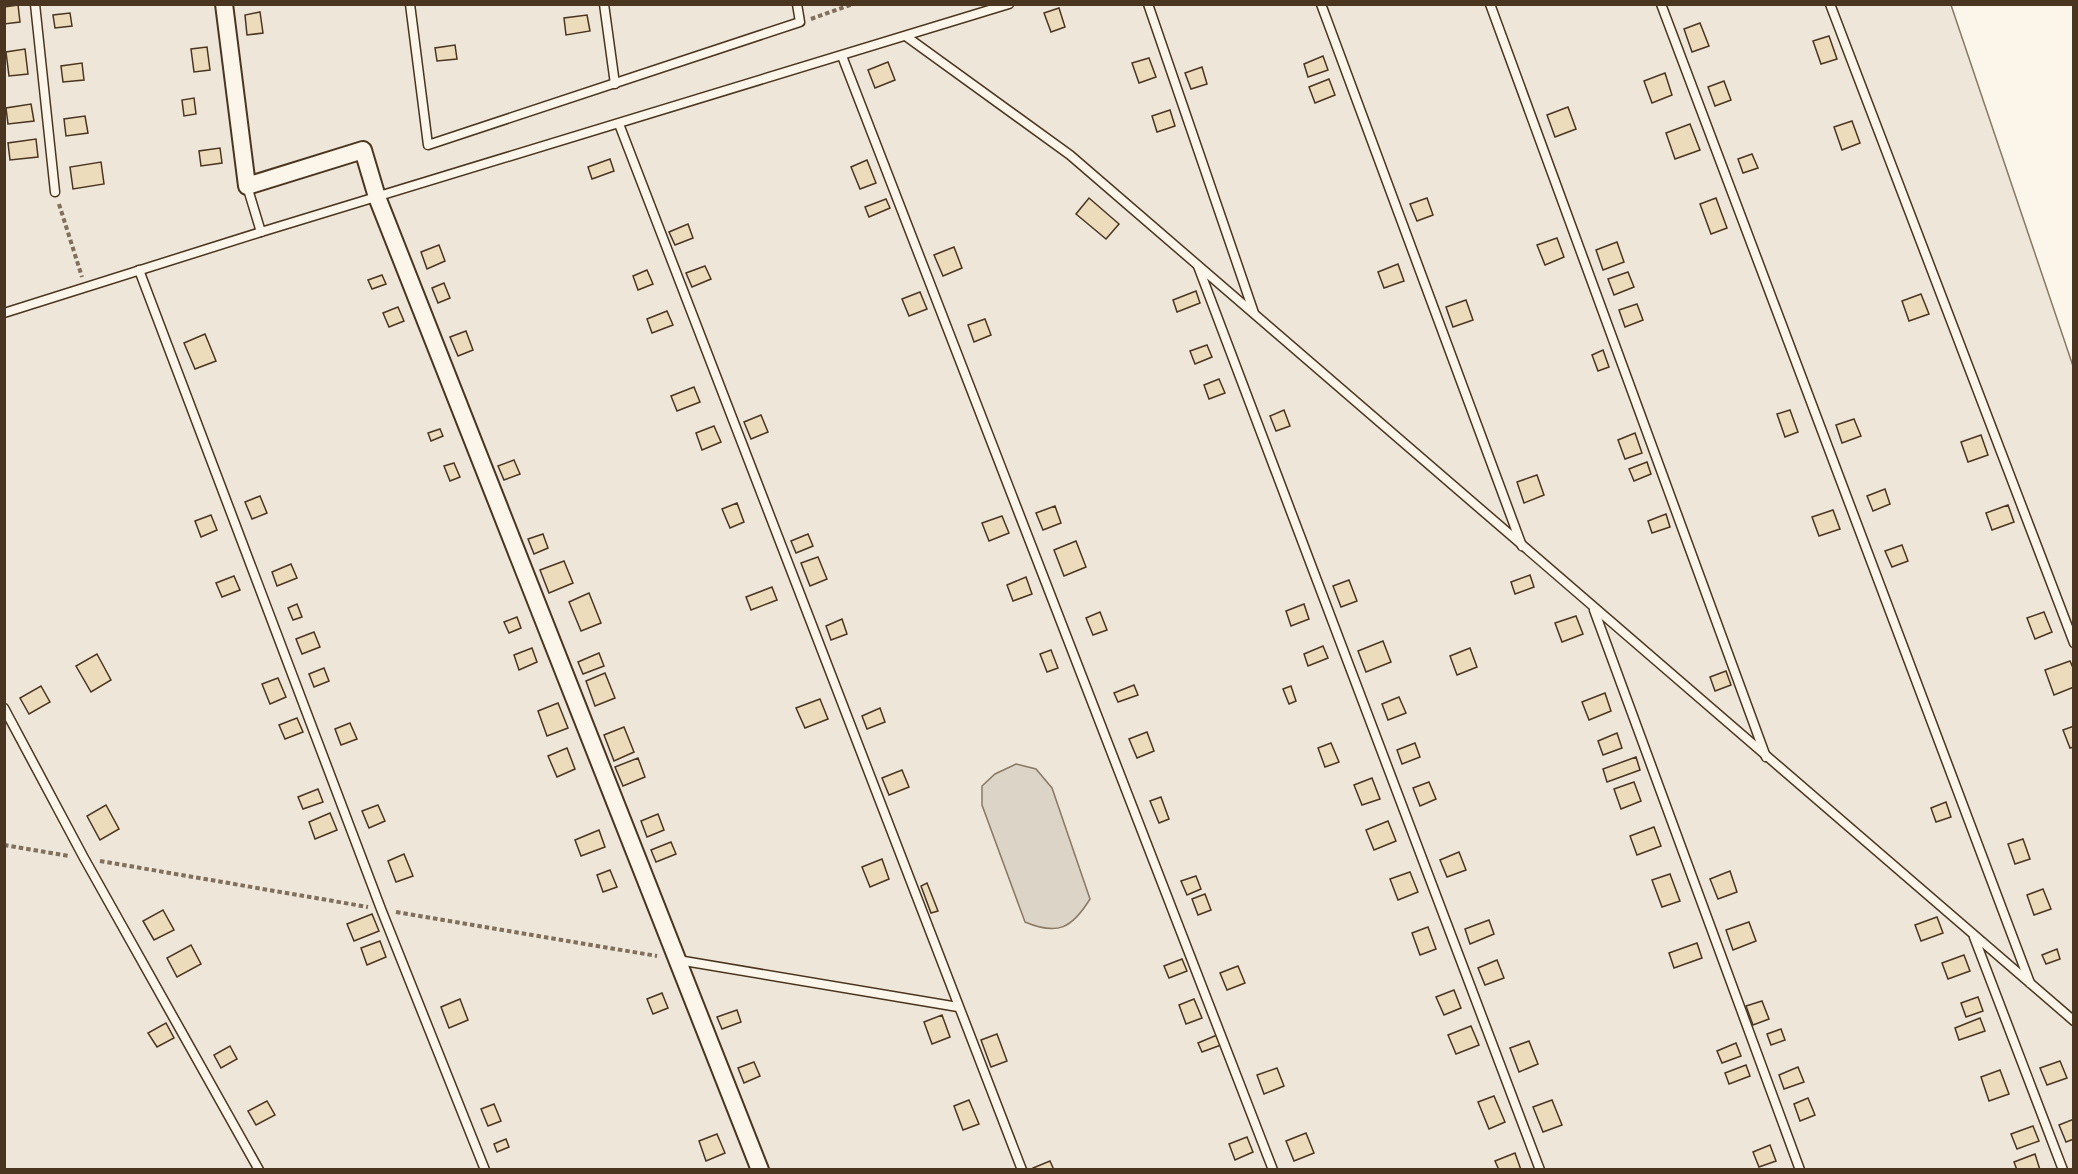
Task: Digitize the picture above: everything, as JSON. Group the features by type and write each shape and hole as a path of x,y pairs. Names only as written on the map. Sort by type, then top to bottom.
{"street":[{"path":"224,4 247,186 363,150 377,197 760,1170"}],"lane":[{"path":"35,4 55,192"},
{"path":"410,4 428,145 800,22 797,4"},
{"path":"604,4 615,84"},
{"path":"4,313 261,232 907,37 1009,4"},
{"path":"1148,4 1254,314"},
{"path":"1321,4 1522,546"},
{"path":"1490,4 1767,757"},
{"path":"1661,4 2031,986"},
{"path":"1830,4 2073,643"},
{"path":"907,37 1070,155 2073,1021"},
{"path":"842,56 1273,1170"},
{"path":"619,123 1022,1170"},
{"path":"247,186 261,232"},
{"path":"1197,265 1539,1170"},
{"path":"139,270 381,909 485,1170"},
{"path":"1592,607 1800,1170"},
{"path":"4,708 84,858 259,1170"},
{"path":"1974,936 2063,1170"},
{"path":"678,960 958,1007"}],"path":[{"path":"800,22 853,4"},
{"path":"55,192 85,287"},
{"path":"4,845 678,960"}],"shaded area":[{"path":"5,5 1951,5 2073,366 2073,1169 5,1169"},
{"path":"1016,764 1036,769 1052,788 1090,899 1077,917 1063,927 1047,928 1025,922 982,805 982,786 995,774"}],"building":[{"path":"18,5 20,22 4,24 4,7"},
{"path":"1059,8 1065,27 1051,32 1044,13"},
{"path":"260,12 263,33 247,35 245,15"},
{"path":"70,13 72,26 55,28 53,15"},
{"path":"587,15 590,31 566,35 564,18"},
{"path":"1700,23 1709,46 1692,52 1684,29"},
{"path":"1829,36 1837,59 1821,64 1813,41"},
{"path":"455,45 457,59 437,61 435,48"},
{"path":"207,47 210,70 194,72 191,49"},
{"path":"25,49 28,74 9,76 6,52"},
{"path":"1323,56 1328,70 1308,77 1304,64"},
{"path":"1149,58 1156,77 1139,83 1132,63"},
{"path":"888,62 895,80 875,88 868,70"},
{"path":"82,63 84,80 63,82 61,66"},
{"path":"1202,67 1207,84 1191,89 1185,73"},
{"path":"1665,73 1672,95 1652,103 1644,81"},
{"path":"1329,79 1335,95 1315,103 1309,87"},
{"path":"1724,81 1731,100 1715,106 1708,87"},
{"path":"194,98 196,114 184,116 182,100"},
{"path":"31,104 34,121 8,124 6,108"},
{"path":"1568,107 1576,129 1555,137 1547,115"},
{"path":"1170,110 1175,126 1157,132 1152,116"},
{"path":"85,116 88,133 66,136 64,119"},
{"path":"1852,121 1860,143 1842,150 1834,127"},
{"path":"1690,124 1700,150 1675,159 1666,133"},
{"path":"36,139 38,157 10,160 8,143"},
{"path":"220,148 222,163 201,166 199,151"},
{"path":"1752,154 1758,168 1743,173 1738,159"},
{"path":"610,159 614,171 592,179 588,167"},
{"path":"867,160 876,183 860,189 851,167"},
{"path":"101,162 104,184 73,189 70,167"},
{"path":"1089,198 1119,224 1106,239 1076,214"},
{"path":"1427,198 1433,215 1417,221 1410,204"},
{"path":"1716,198 1727,228 1711,234 1700,204"},
{"path":"886,199 890,208 869,217 865,207"},
{"path":"688,224 693,238 675,245 669,232"},
{"path":"1557,238 1564,257 1545,265 1537,245"},
{"path":"1617,242 1624,262 1603,270 1596,250"},
{"path":"439,245 445,261 427,269 421,252"},
{"path":"954,247 962,268 943,276 934,255"},
{"path":"1398,264 1404,281 1384,288 1378,272"},
{"path":"705,266 711,279 692,287 686,273"},
{"path":"647,270 653,284 638,290 633,276"},
{"path":"1628,272 1634,287 1614,295 1608,279"},
{"path":"382,275 386,284 372,289 368,280"},
{"path":"444,283 450,298 438,303 432,288"},
{"path":"1196,291 1200,303 1177,312 1173,300"},
{"path":"920,292 927,309 909,316 902,299"},
{"path":"1921,294 1929,314 1909,321 1902,301"},
{"path":"1466,300 1473,320 1453,327 1446,307"},
{"path":"1637,304 1643,320 1625,327 1619,310"},
{"path":"398,307 404,321 389,327 383,313"},
{"path":"667,311 673,325 652,333 647,319"},
{"path":"985,319 991,335 974,342 968,325"},
{"path":"466,331 473,350 458,356 450,337"},
{"path":"205,334 216,361 195,369 184,343"},
{"path":"1207,345 1212,357 1195,364 1190,351"},
{"path":"1603,350 1609,367 1598,371 1592,355"},
{"path":"1219,379 1225,393 1209,399 1204,385"},
{"path":"694,387 700,402 677,411 671,396"},
{"path":"1284,410 1290,426 1276,431 1270,416"},
{"path":"1790,410 1798,432 1785,437 1777,414"},
{"path":"761,415 768,432 751,439 744,422"},
{"path":"1854,419 1861,436 1842,443 1836,425"},
{"path":"714,426 721,442 702,450 696,433"},
{"path":"440,429 443,436 431,441 428,433"},
{"path":"1635,433 1642,453 1625,459 1618,440"},
{"path":"1981,435 1988,455 1968,462 1961,442"},
{"path":"514,460 520,474 504,480 498,466"},
{"path":"1647,462 1651,474 1634,481 1629,469"},
{"path":"454,463 460,477 450,481 444,466"},
{"path":"1537,475 1544,495 1524,503 1517,482"},
{"path":"1885,489 1890,504 1873,511 1867,496"},
{"path":"260,496 267,513 252,519 245,502"},
{"path":"737,503 744,522 730,528 722,509"},
{"path":"2008,505 2014,522 1992,530 1986,513"},
{"path":"1055,506 1061,523 1043,530 1036,513"},
{"path":"1833,510 1840,529 1819,536 1812,517"},
{"path":"1666,514 1670,527 1652,533 1648,521"},
{"path":"211,515 217,530 201,537 195,521"},
{"path":"1002,516 1009,533 989,541 982,523"},
{"path":"543,534 548,548 534,554 528,539"},
{"path":"808,534 813,546 796,553 791,541"},
{"path":"1076,541 1086,567 1064,576 1054,550"},
{"path":"1902,545 1908,561 1892,567 1885,551"},
{"path":"818,557 827,579 810,586 801,563"},
{"path":"564,561 573,583 549,593 540,570"},
{"path":"291,564 297,578 277,586 272,572"},
{"path":"1530,575 1534,587 1515,594 1511,582"},
{"path":"234,576 240,590 222,597 216,583"},
{"path":"1026,577 1032,594 1013,601 1007,585"},
{"path":"1349,580 1357,601 1341,607 1333,586"},
{"path":"772,587 777,600 751,610 746,597"},
{"path":"589,593 601,623 581,631 569,602"},
{"path":"297,604 302,617 293,620 288,608"},
{"path":"1304,604 1309,619 1291,626 1286,611"},
{"path":"1100,612 1107,630 1093,635 1086,618"},
{"path":"2044,612 2052,632 2035,639 2027,618"},
{"path":"1576,616 1583,634 1562,642 1555,623"},
{"path":"517,617 521,628 509,633 504,622"},
{"path":"842,619 847,634 831,640 826,626"},
{"path":"314,632 320,647 302,654 296,639"},
{"path":"1383,641 1391,662 1366,672 1358,651"},
{"path":"1323,646 1328,658 1308,666 1304,654"},
{"path":"532,648 537,662 519,670 514,655"},
{"path":"1470,648 1477,667 1457,675 1450,656"},
{"path":"1051,650 1058,668 1047,672 1040,654"},
{"path":"599,653 604,666 583,674 578,662"},
{"path":"97,654 111,680 91,692 76,666"},
{"path":"2070,661 2074,670 2074,687 2054,695 2045,670"},
{"path":"324,668 329,681 314,687 309,674"},
{"path":"1726,671 1731,685 1715,691 1710,677"},
{"path":"605,673 615,698 595,706 586,681"},
{"path":"278,678 286,697 270,704 262,684"},
{"path":"1134,685 1138,695 1118,702 1114,693"},
{"path":"41,686 50,702 29,714 20,698"},
{"path":"1291,686 1296,701 1289,704 1283,689"},
{"path":"1605,693 1611,711 1589,720 1582,702"},
{"path":"1399,697 1406,713 1388,720 1382,704"},
{"path":"820,699 828,719 805,728 796,708"},
{"path":"558,703 568,728 547,736 538,711"},
{"path":"880,708 885,722 867,729 862,716"},
{"path":"297,718 303,732 285,739 279,725"},
{"path":"350,723 357,739 341,745 335,729"},
{"path":"2074,726 2074,747 2070,748 2063,730"},
{"path":"624,727 634,752 614,761 604,735"},
{"path":"1147,732 1154,751 1137,758 1129,739"},
{"path":"1617,733 1622,748 1603,755 1598,741"},
{"path":"1331,743 1339,762 1325,767 1318,748"},
{"path":"1415,743 1420,757 1402,764 1397,750"},
{"path":"567,748 575,769 557,777 548,756"},
{"path":"1636,757 1640,770 1607,782 1603,769"},
{"path":"638,758 645,777 623,786 615,767"},
{"path":"902,770 909,787 889,795 882,778"},
{"path":"1372,778 1380,799 1362,805 1354,785"},
{"path":"1429,782 1436,799 1420,806 1413,788"},
{"path":"1634,782 1641,801 1621,809 1614,789"},
{"path":"318,789 323,802 303,809 298,797"},
{"path":"1161,797 1169,819 1159,823 1150,801"},
{"path":"1946,802 1951,817 1936,822 1931,808"},
{"path":"106,805 119,829 100,840 87,816"},
{"path":"378,805 385,821 369,828 362,811"},
{"path":"330,813 337,830 315,839 309,822"},
{"path":"658,814 664,830 647,837 641,821"},
{"path":"1388,821 1396,841 1374,850 1366,830"},
{"path":"1654,827 1661,846 1637,855 1630,836"},
{"path":"599,830 605,847 581,856 575,840"},
{"path":"2023,839 2030,859 2015,864 2008,844"},
{"path":"671,842 676,854 656,862 651,850"},
{"path":"1459,852 1466,870 1447,877 1440,860"},
{"path":"404,854 413,876 396,882 388,861"},
{"path":"882,859 889,879 870,887 862,867"},
{"path":"610,870 617,887 603,892 597,875"},
{"path":"1730,871 1737,892 1718,899 1710,879"},
{"path":"1410,872 1418,892 1398,900 1390,879"},
{"path":"1670,874 1680,901 1662,907 1652,880"},
{"path":"1196,876 1201,889 1187,895 1181,881"},
{"path":"927,883 938,911 931,913 921,886"},
{"path":"2043,889 2051,909 2034,915 2027,895"},
{"path":"1205,894 1211,910 1198,915 1192,899"},
{"path":"163,910 174,930 154,940 143,921"},
{"path":"372,914 379,931 354,941 347,924"},
{"path":"1937,917 1943,933 1921,941 1915,925"},
{"path":"1489,920 1494,934 1470,944 1465,929"},
{"path":"1749,922 1756,941 1733,950 1726,930"},
{"path":"1428,927 1436,949 1420,955 1412,933"},
{"path":"380,941 386,957 367,965 361,948"},
{"path":"1697,943 1702,958 1674,968 1669,953"},
{"path":"191,945 201,964 177,977 167,958"},
{"path":"2057,949 2060,959 2046,964 2042,955"},
{"path":"1964,955 1970,971 1948,979 1942,963"},
{"path":"1182,959 1187,971 1169,978 1164,966"},
{"path":"1497,960 1504,978 1485,985 1478,968"},
{"path":"1238,966 1245,983 1227,990 1220,973"},
{"path":"1454,990 1461,1008 1444,1015 1436,997"},
{"path":"662,993 668,1008 653,1014 647,999"},
{"path":"1978,997 1983,1011 1966,1017 1961,1003"},
{"path":"460,999 468,1020 449,1028 441,1007"},
{"path":"1194,999 1202,1018 1186,1024 1179,1005"},
{"path":"1762,1001 1769,1019 1753,1025 1746,1006"},
{"path":"737,1010 741,1022 722,1029 717,1017"},
{"path":"942,1015 950,1037 932,1044 924,1022"},
{"path":"1980,1018 1985,1031 1959,1040 1955,1028"},
{"path":"166,1023 174,1038 157,1047 148,1033"},
{"path":"1471,1026 1479,1045 1456,1054 1448,1035"},
{"path":"1781,1029 1785,1040 1771,1045 1767,1034"},
{"path":"997,1034 1007,1061 991,1067 981,1040"},
{"path":"1217,1035 1221,1045 1202,1052 1198,1043"},
{"path":"1529,1041 1538,1064 1519,1072 1510,1048"},
{"path":"1736,1043 1741,1056 1722,1063 1717,1051"},
{"path":"230,1046 237,1059 221,1068 214,1055"},
{"path":"2060,1061 2067,1078 2047,1085 2040,1068"},
{"path":"754,1062 760,1076 744,1083 738,1068"},
{"path":"1746,1065 1750,1076 1729,1084 1725,1073"},
{"path":"1798,1067 1804,1082 1784,1089 1779,1075"},
{"path":"1277,1068 1284,1086 1264,1094 1257,1075"},
{"path":"2000,1070 2009,1094 1989,1101 1981,1077"},
{"path":"1494,1096 1505,1122 1489,1129 1478,1102"},
{"path":"1808,1098 1815,1115 1800,1121 1794,1104"},
{"path":"969,1100 979,1124 963,1130 954,1106"},
{"path":"1552,1100 1562,1125 1543,1132 1533,1107"},
{"path":"267,1101 275,1115 256,1125 248,1111"},
{"path":"494,1104 501,1121 488,1126 481,1109"},
{"path":"2074,1119 2074,1139 2066,1142 2059,1125"},
{"path":"2033,1126 2039,1141 2017,1149 2011,1134"},
{"path":"1306,1133 1314,1153 1294,1161 1286,1141"},
{"path":"717,1134 725,1153 706,1161 699,1141"},
{"path":"1247,1137 1253,1152 1235,1160 1229,1144"},
{"path":"506,1139 509,1147 497,1152 494,1144"},
{"path":"1770,1145 1776,1161 1759,1167 1753,1152"},
{"path":"1515,1153 1521,1170 1499,1170 1495,1161"},
{"path":"2035,1154 2040,1170 2017,1170 2014,1162"},
{"path":"1050,1161 1054,1170 1033,1170 1033,1168"}]}
